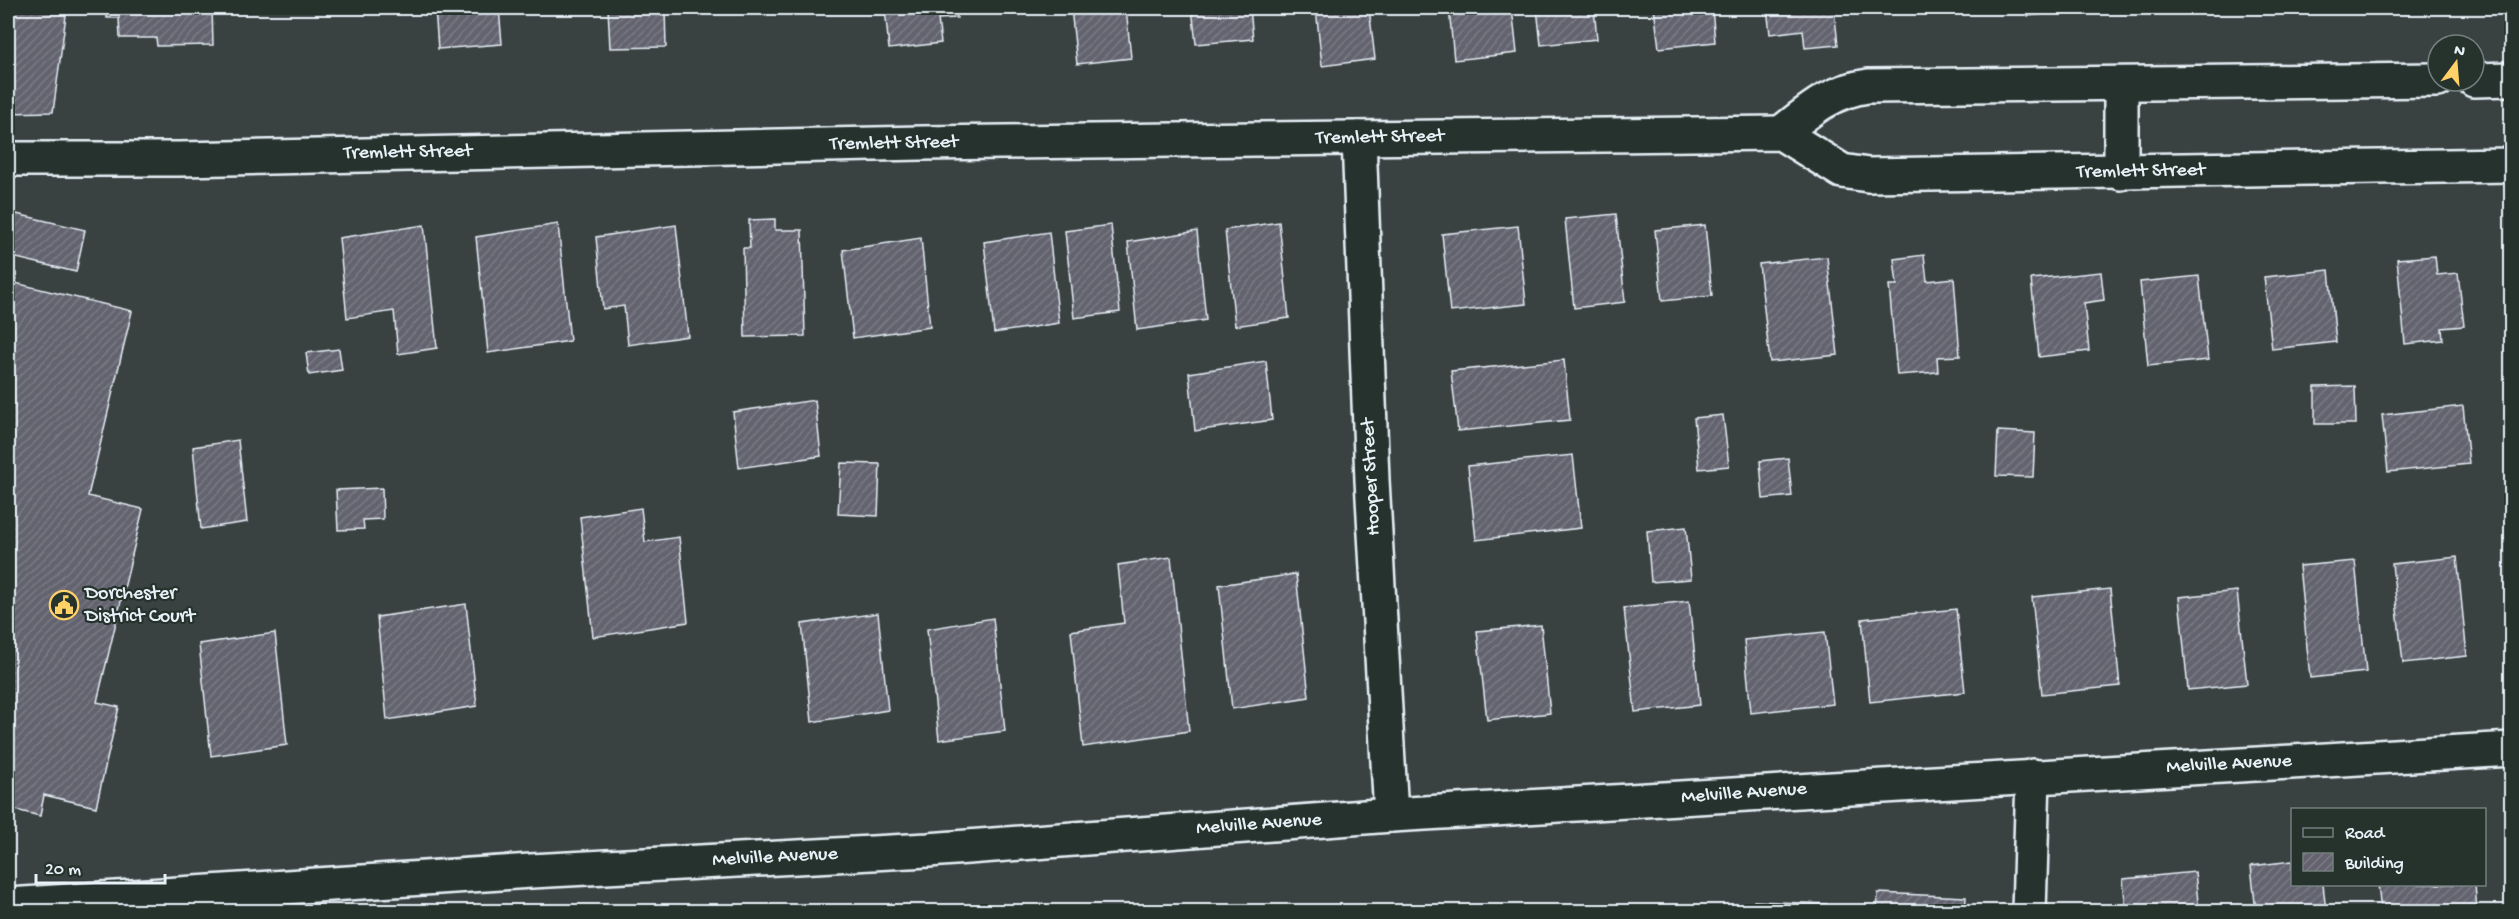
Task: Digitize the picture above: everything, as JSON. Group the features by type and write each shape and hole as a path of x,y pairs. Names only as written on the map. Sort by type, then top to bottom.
{"street":[{"path":"1781,134 1827,98 1853,88 2426,80"},
{"path":"2486,80 2511,80"},
{"path":"2121,84 2121,173"},
{"name":"Tremlett Street","path":"8,159 179,159 922,143 1781,134 1830,165 1854,174 2121,173 2511,165"},
{"name":"Hooper Street","path":"1359,138 1372,480 1391,815"},
{"name":"Melville Avenue","path":"17,907 531,871 928,850 1391,815 2511,749"},
{"path":"2029,912 2033,776"}],"building":[{"path":"8,8 67,8 53,112 8,113"},
{"path":"107,8 212,8 213,45 157,46 156,38 120,38 119,18 107,18"},
{"path":"435,8 499,8 502,44 438,49"},
{"path":"608,8 665,8 666,47 610,48"},
{"path":"885,8 956,8 957,18 938,19 941,43 889,49"},
{"path":"1071,8 1126,8 1131,58 1077,64"},
{"path":"1192,8 1250,8 1253,39 1196,44"},
{"path":"1316,8 1369,8 1375,59 1322,66"},
{"path":"1449,8 1512,8 1517,53 1454,60"},
{"path":"1537,8 1594,8 1597,39 1541,45"},
{"path":"1654,8 1712,8 1715,42 1659,48"},
{"path":"1767,8 1834,8 1838,45 1805,48 1803,30 1770,34"},
{"path":"1897,8 1939,8 1939,9 1898,13"},
{"path":"2027,8 2084,8 2084,10 2028,16"},
{"path":"8,212 85,230 76,272 8,256"},
{"path":"1616,214 1625,302 1574,308 1565,219"},
{"path":"775,219 775,230 802,230 805,336 745,337 743,248 750,248 749,220"},
{"path":"1279,222 1289,318 1235,326 1225,230"},
{"path":"558,224 570,341 488,353 476,237"},
{"path":"424,225 437,348 398,354 394,311 347,318 339,238"},
{"path":"676,225 688,336 628,345 624,306 603,309 596,237"},
{"path":"1111,225 1120,312 1074,318 1065,231"},
{"path":"1705,225 1712,296 1662,301 1655,230"},
{"path":"1518,226 1526,304 1450,312 1442,234"},
{"path":"1197,231 1206,320 1137,330 1128,242"},
{"path":"1049,232 1059,323 994,333 984,242"},
{"path":"921,238 930,327 853,338 843,250"},
{"path":"1924,255 1927,281 1954,278 1960,356 1937,357 1938,372 1897,375 1889,285 1897,285 1894,259"},
{"path":"2435,256 2437,275 2458,273 2464,326 2442,328 2443,340 2405,344 2397,259"},
{"path":"1827,257 1838,355 1770,362 1759,264"},
{"path":"2329,270 2336,342 2272,349 2264,277"},
{"name":"Dorchester District Court","path":"8,271 17,273 15,283 132,311 88,496 143,509 97,702 119,707 96,807 44,795 40,816 8,808"},
{"path":"2101,272 2104,300 2084,303 2089,351 2039,357 2031,279"},
{"path":"2199,276 2208,360 2148,366 2140,282"},
{"path":"339,349 342,370 309,375 306,353"},
{"path":"1564,360 1570,420 1458,431 1451,371"},
{"path":"1266,361 1272,420 1195,431 1189,373"},
{"path":"2355,386 2356,424 2315,424 2315,387"},
{"path":"815,400 821,456 739,468 733,412"},
{"path":"2463,406 2469,464 2388,472 2382,415"},
{"path":"1723,415 1729,466 1699,469 1694,418"},
{"path":"1998,431 2035,433 2033,477 1996,476"},
{"path":"238,440 247,522 201,529 193,447"},
{"path":"1573,455 1581,528 1476,540 1468,466"},
{"path":"1788,458 1792,496 1763,499 1760,461"},
{"path":"841,463 880,464 878,516 838,514"},
{"path":"382,488 383,519 363,520 364,529 338,530 336,490"},
{"path":"641,508 645,542 679,537 688,622 593,637 580,517"},
{"path":"1686,527 1691,579 1651,582 1647,531"},
{"path":"1171,557 1189,731 1083,747 1071,631 1124,623 1118,565"},
{"path":"2457,557 2467,656 2403,663 2392,564"},
{"path":"2355,561 2366,672 2310,678 2299,566"},
{"path":"1296,574 1309,697 1232,709 1219,585"},
{"path":"2110,589 2120,686 2042,694 2032,597"},
{"path":"2237,591 2247,684 2188,690 2179,597"},
{"path":"1689,601 1700,705 1635,712 1624,608"},
{"path":"466,604 477,706 387,720 377,617"},
{"path":"1956,609 1965,692 1870,702 1862,619"},
{"path":"878,613 888,710 812,722 802,624"},
{"path":"993,618 1005,731 939,740 927,629"},
{"path":"1541,625 1550,713 1487,720 1477,631"},
{"path":"1825,632 1833,704 1751,713 1744,640"},
{"path":"275,633 287,745 211,756 199,644"},
{"path":"2291,861 2291,886 2323,886 2326,912 2256,912 2251,866"},
{"path":"2195,872 2199,912 2126,912 2123,879"},
{"path":"2378,886 2475,886 2477,912 2381,912"},
{"path":"1878,893 1966,897 1965,912 1877,912"},
{"path":"1754,901 1827,904 1826,912 1754,912"}],"place":[{"name":"Dorchester District Court","path":"64,605"}]}
